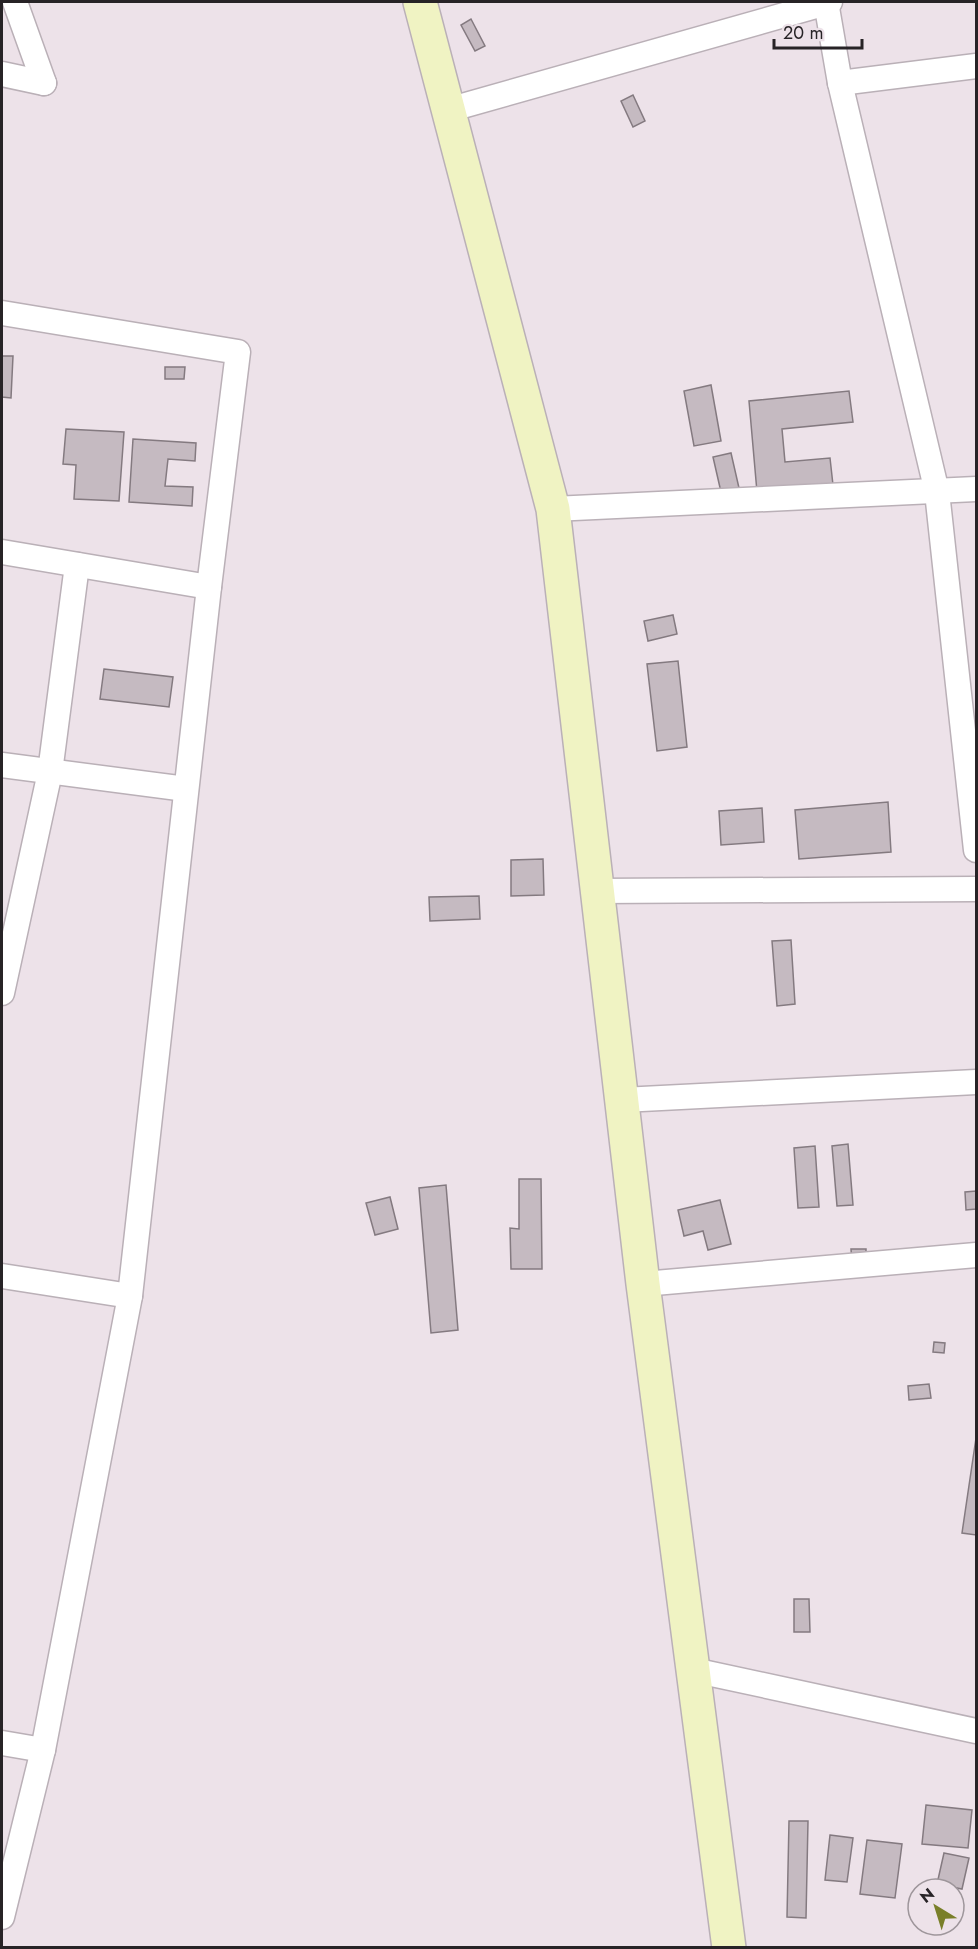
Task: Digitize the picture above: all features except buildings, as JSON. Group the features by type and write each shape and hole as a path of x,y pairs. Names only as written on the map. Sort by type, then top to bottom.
{"street":[{"path":"2,74 44,83 15,2"},
{"path":"420,2 553,509 643,1284 729,1947"},
{"path":"448,110 828,2 840,83 937,492 976,850"},
{"path":"840,83 976,66"},
{"path":"2,313 238,352 209,587 130,1296 43,1750 2,1917"},
{"path":"553,509 976,489"},
{"path":"2,552 209,587"},
{"path":"2,993 50,772 77,565"},
{"path":"2,765 186,789"},
{"path":"597,891 976,889"},
{"path":"621,1100 976,1082"},
{"path":"643,1284 976,1255"},
{"path":"2,1276 130,1296"},
{"path":"693,1670 976,1731"},
{"path":"2,1743 43,1750"}]}
